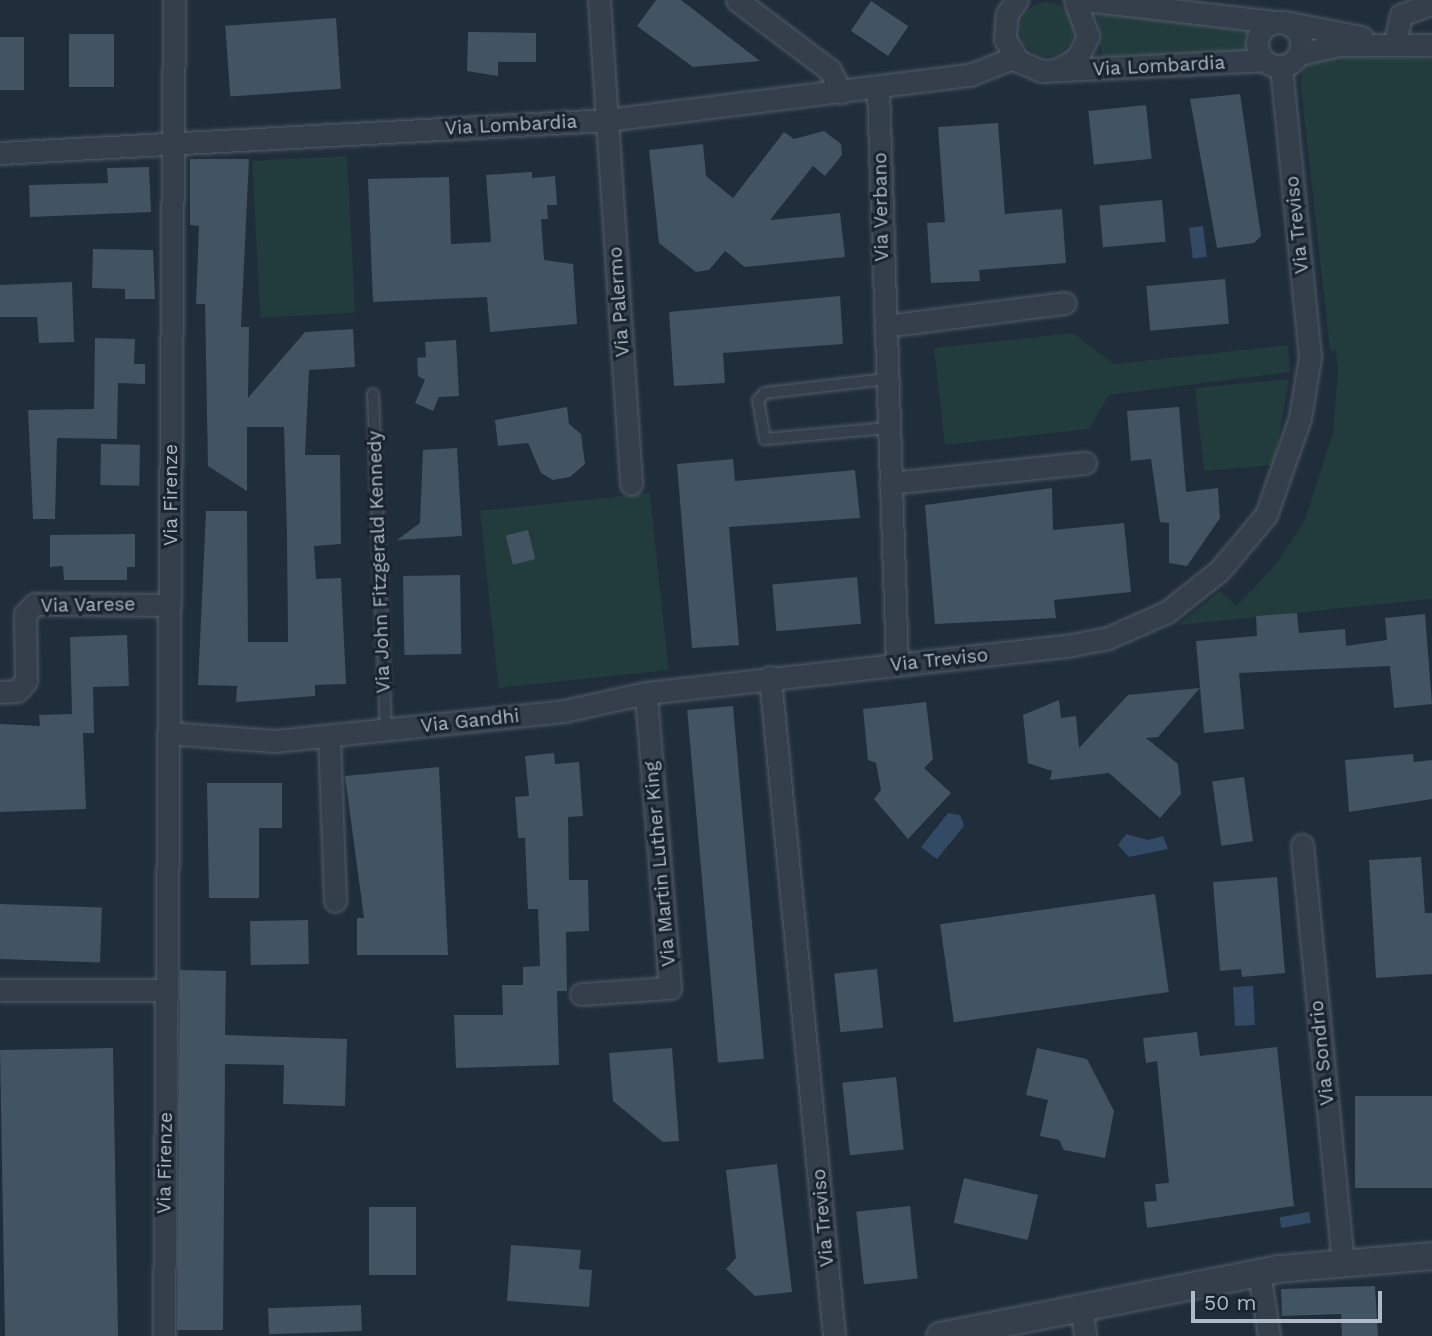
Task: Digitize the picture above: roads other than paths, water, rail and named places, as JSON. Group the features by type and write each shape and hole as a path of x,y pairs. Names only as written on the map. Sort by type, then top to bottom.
{"street":[{"name":"Via Firenze","path":"164,1336 174,0"},
{"name":"Via Palermo","path":"599,0 631,484"},
{"path":"737,0 830,69 841,93"},
{"path":"1015,57 1004,26 1017,0"},
{"name":"Via Lombardia","path":"1055,71 1077,58 1088,36 1075,0"},
{"name":"Via Lombardia","path":"1085,0 1279,22 1390,42 1432,45"},
{"path":"1390,42 1401,15 1432,4"},
{"path":"1279,22 1299,34 1281,60 1257,40 1279,22"},
{"name":"Via Lombardia","path":"0,153 607,120 878,89 985,73 1015,57 1029,68 1055,71 1281,60 1390,42"},
{"name":"Via Treviso","path":"834,1336 770,677 1108,638 1167,612 1209,581 1273,502 1294,444 1308,368 1281,60"},
{"name":"Via Verbano","path":"878,89 887,428 897,664"},
{"path":"885,326 1065,303"},
{"path":"890,483 1085,463"},
{"name":"Via Varese","path":"0,692 17,691 26,681 26,614 35,604 170,605"},
{"name":"Via Gandhi","path":"168,733 263,741 329,736 564,711 646,693 770,677"},
{"name":"Via Martin Luther King","path":"581,995 670,988 646,693"},
{"path":"329,736 335,901"},
{"name":"Via Sondrio","path":"1302,845 1343,1261"},
{"path":"0,990 167,990"},
{"path":"940,1336 1259,1272 1343,1261 1432,1256"},
{"path":"1259,1272 1269,1336"},
{"path":"1081,1306 1085,1336"}],"lane":[{"path":"886,379 765,393 758,400 765,439 887,428"},
{"name":"Via John Fitzgerald Kennedy","path":"373,394 386,730"}],"water":[{"path":"1203,226 1207,257 1193,258 1189,228"},
{"path":"948,813 960,815 964,826 937,859 921,847"},
{"path":"1126,834 1148,840 1163,836 1168,849 1129,857 1118,845"},
{"path":"1253,986 1255,1025 1235,1026 1233,987"},
{"path":"1309,1212 1311,1223 1281,1228 1279,1217"}]}
